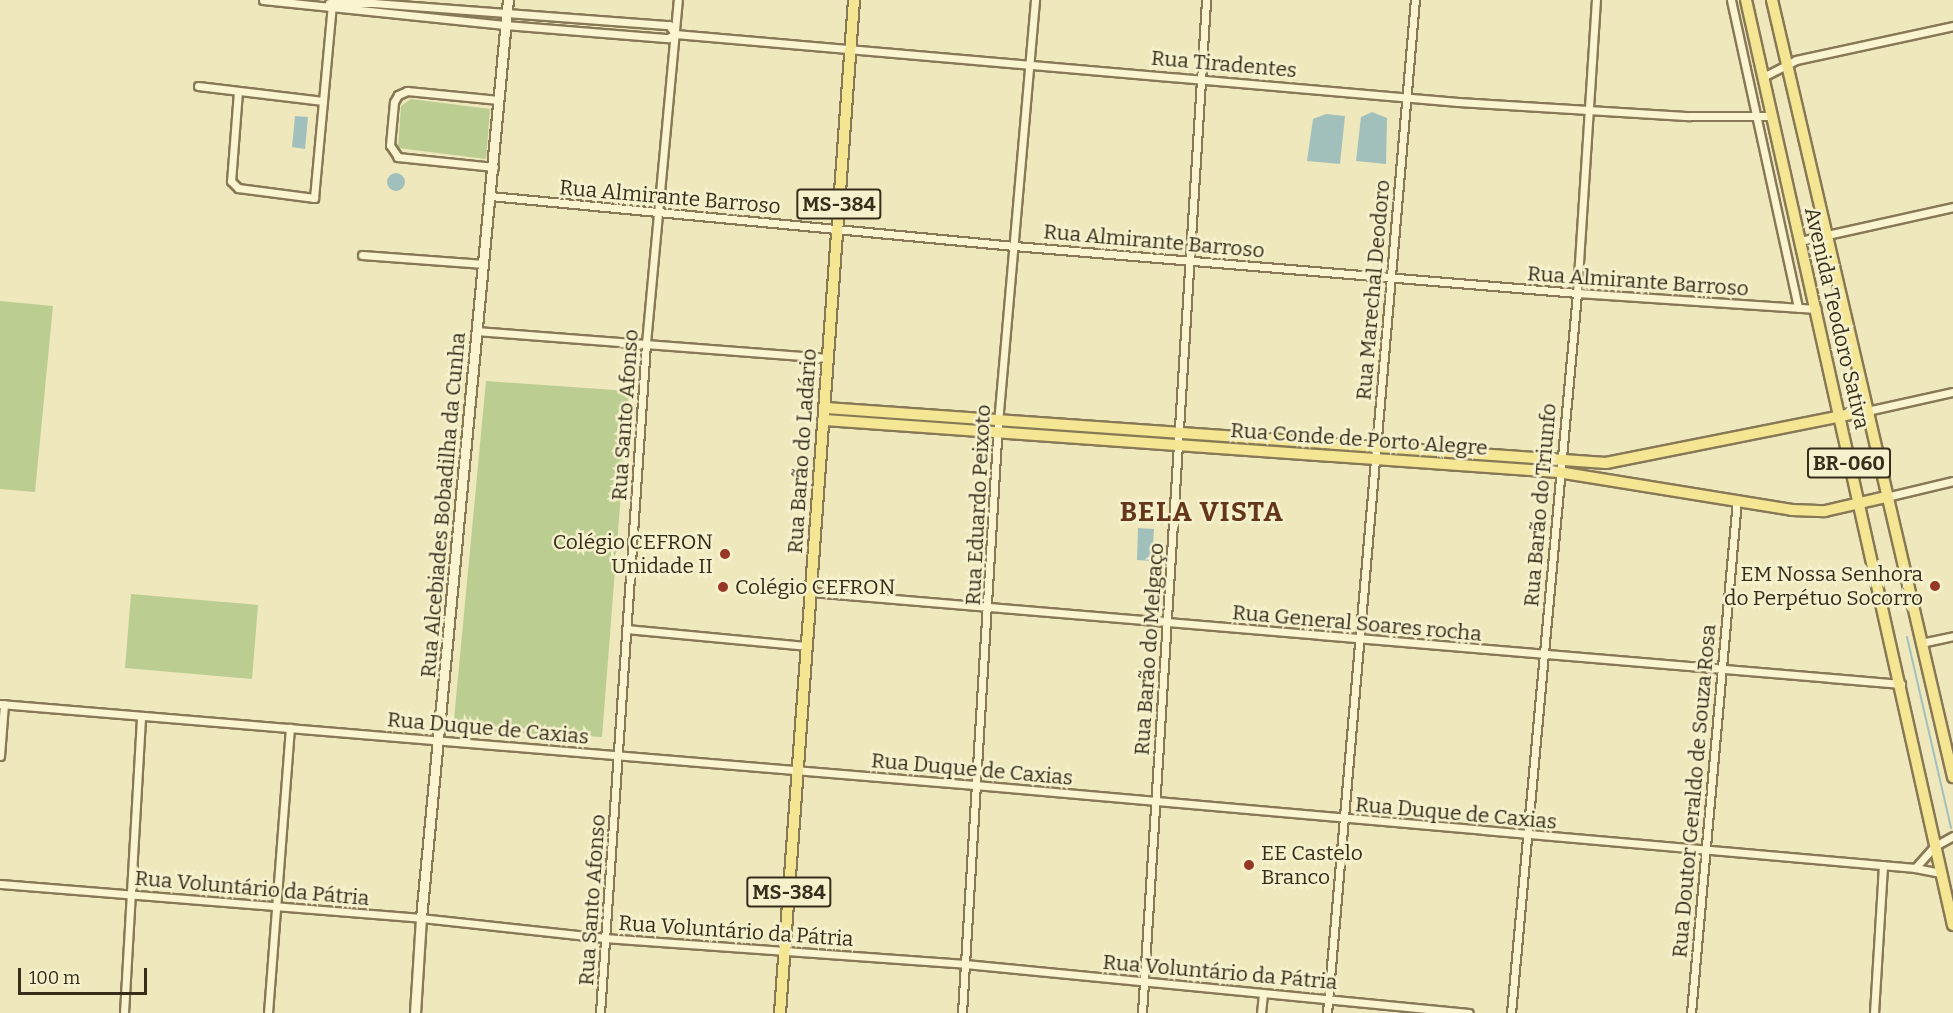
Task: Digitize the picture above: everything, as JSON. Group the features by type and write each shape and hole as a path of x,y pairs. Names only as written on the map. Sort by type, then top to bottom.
{"main road":[{"name":"Rua Barão do Ladário","path":"780,1013 800,771 854,0"},
{"name":"Avenida Teodoro Sativa","path":"1746,0 1840,417 1857,505 1902,684 1940,873 1953,925"},
{"name":"Avenida Teodoro Sativa","path":"1773,0 1824,235 1868,411 1886,497 1953,777"},
{"name":"Rua Conde de Porto Alegre","path":"826,408 998,428"},
{"name":"Rua Conde de Porto Alegre","path":"1177,440 1376,461 1559,467 1621,462 1868,411"},
{"name":"Rua Conde de Porto Alegre","path":"825,420 1377,449 1559,467 1810,511 1857,505 1886,497"}],"street":[{"name":"Rua Tiradentes","path":"263,0 318,8 358,1 669,26 675,34"},
{"name":"Rua Alcebiades Bobadilha da Cunha","path":"415,1013 421,918 440,741 508,0"},
{"name":"Rua Santo Afonso","path":"600,1013 604,938 620,756 646,343 660,213 678,0"},
{"name":"Rua Eduardo Peixoto","path":"962,1013 975,785 989,608 998,428 1035,0"},
{"name":"Rua Barão do Melgaço","path":"1142,1013 1168,623 1187,260 1206,0"},
{"name":"Rua Marechal Deodoro","path":"1327,1013 1415,0"},
{"name":"Rua Barão do Triunfo","path":"1511,1013 1559,467 1577,293 1596,0"},
{"path":"1731,0 1798,308"},
{"path":"357,11 358,1"},
{"path":"372,12 373,2"},
{"name":"Rua Tiradentes","path":"332,6 357,11 505,25 668,38 675,34 850,51 1406,96 1588,109 1771,116"},
{"path":"238,91 231,182 238,188 314,198 332,6"},
{"path":"1763,77 1786,64 1953,26"},
{"path":"198,87 323,101"},
{"path":"494,167 398,157 390,145 394,102 398,95 407,92 499,100"},
{"name":"Rua Almirante Barroso","path":"490,196 1014,246 1577,293 1816,309"},
{"path":"1800,241 1953,207"},
{"path":"362,255 484,264"},
{"path":"476,331 828,358"},
{"path":"1868,411 1953,392"},
{"path":"1886,497 1953,481"},
{"name":"Rua Doutor Geraldo de Souza Rosa","path":"1691,1013 1737,500"},
{"name":"Rua General Soares rocha","path":"811,592 1543,656 1902,684"},
{"path":"627,629 807,646"},
{"path":"1921,643 1953,636"},
{"path":"0,756 2,704"},
{"name":"Rua Duque de Caxias","path":"2,704 975,785 1526,836 1915,867 1940,873"},
{"path":"124,1013 141,716"},
{"path":"268,1013 290,728"},
{"path":"1915,867 1935,846 1953,836"},
{"path":"1874,1013 1883,866"},
{"name":"Rua Voluntário da Pátria","path":"0,884 130,894 275,909 421,918 604,938 964,964 1469,1013"},
{"path":"1261,1013 1263,994"}],"green space":[{"path":"411,99 490,109 486,159 398,148 401,106"},
{"path":"0,301 53,306 35,492 0,489"},
{"path":"486,381 629,391 602,737 453,730"},
{"path":"131,594 258,605 252,679 125,668"}],"water":[{"path":"1372,112 1387,118 1386,164 1356,161 1361,117"},
{"path":"1326,114 1345,116 1340,164 1307,161 1313,119"},
{"path":"295,116 308,117 305,149 292,147"},
{"path":"396,173 402,176 405,182 402,188 396,191 390,188 387,182 390,176"},
{"path":"1138,528 1154,529 1152,561 1137,560"}],"waterway":[{"path":"1907,637 1951,828"}],"place":[{"name":"Colégio CEFRON Unidade II","path":"725,554"},
{"name":"EM Nossa Senhora do Perpétuo Socorro","path":"1935,586"},
{"name":"Colégio CEFRON","path":"723,587"},
{"name":"EE Castelo Branco","path":"1249,865"}],"district":[{"name":"BELA VISTA","path":"1202,513"}]}
